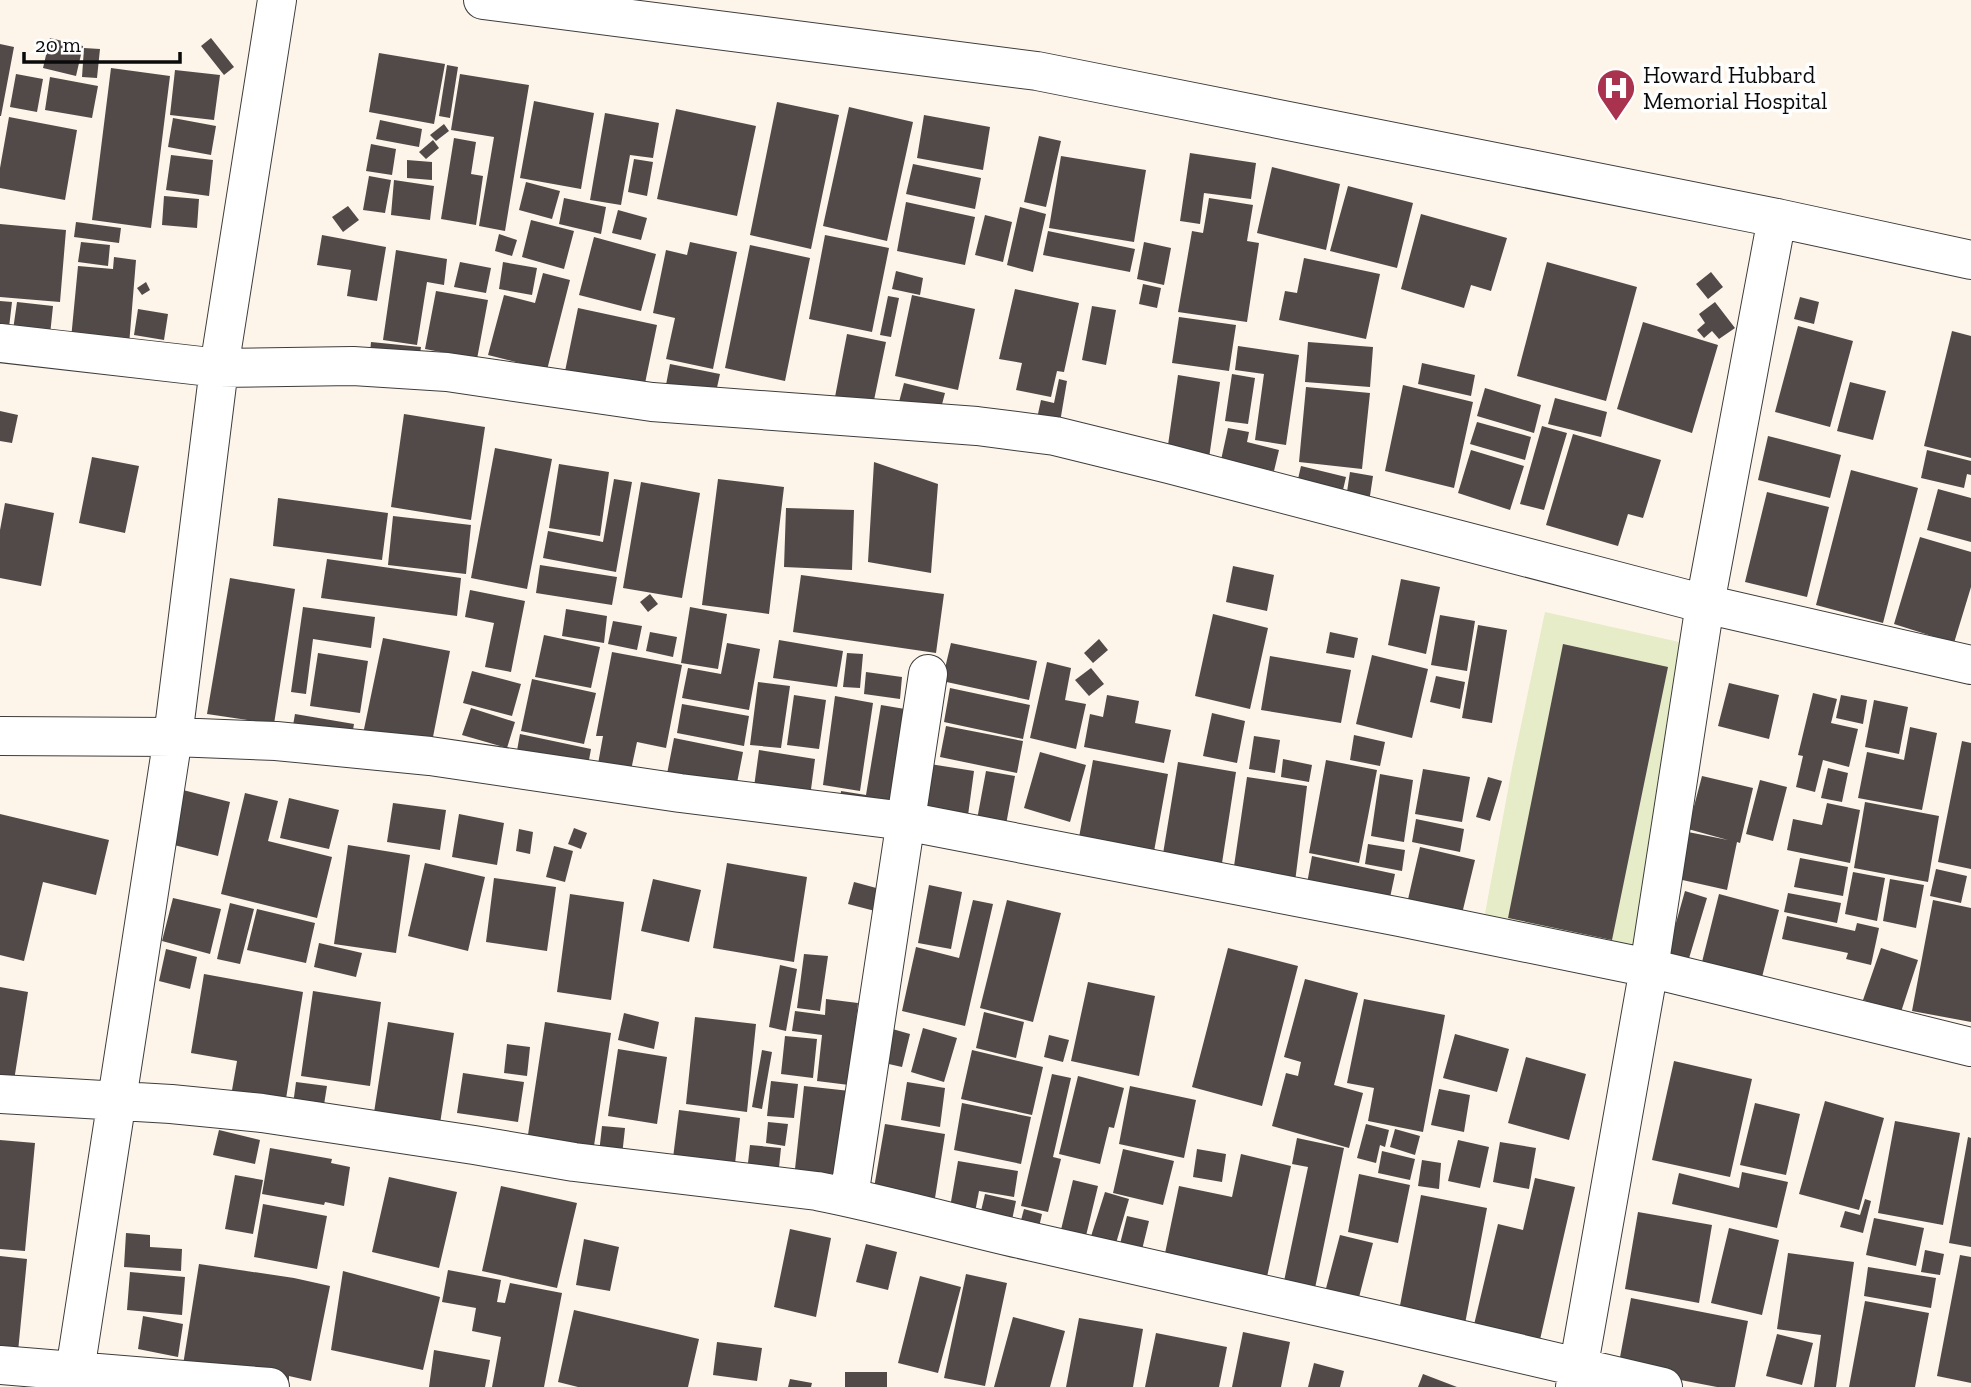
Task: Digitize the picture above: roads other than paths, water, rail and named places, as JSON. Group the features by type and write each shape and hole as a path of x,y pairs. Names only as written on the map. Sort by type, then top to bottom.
{"street":[{"path":"75,1371 173,737 219,368 277,0"},
{"path":"483,0 1037,71 1777,218 1971,260"},
{"path":"1576,1377 1649,968 1705,604 1777,218"},
{"path":"0,343 219,368 353,366 447,372 653,402 977,426 1055,436 1705,604 1971,665"},
{"path":"849,1197 928,674"},
{"path":"0,736 173,737 276,741 430,756 680,793 905,821 1649,968 1971,1047"},
{"path":"0,1094 171,1104 262,1113 573,1162 817,1191 982,1231 1287,1298 1576,1377 1663,1387"},
{"path":"0,1365 270,1387"}],"place":[{"name":"Howard Hubbard Memorial Hospital","path":"1616,122"}]}
